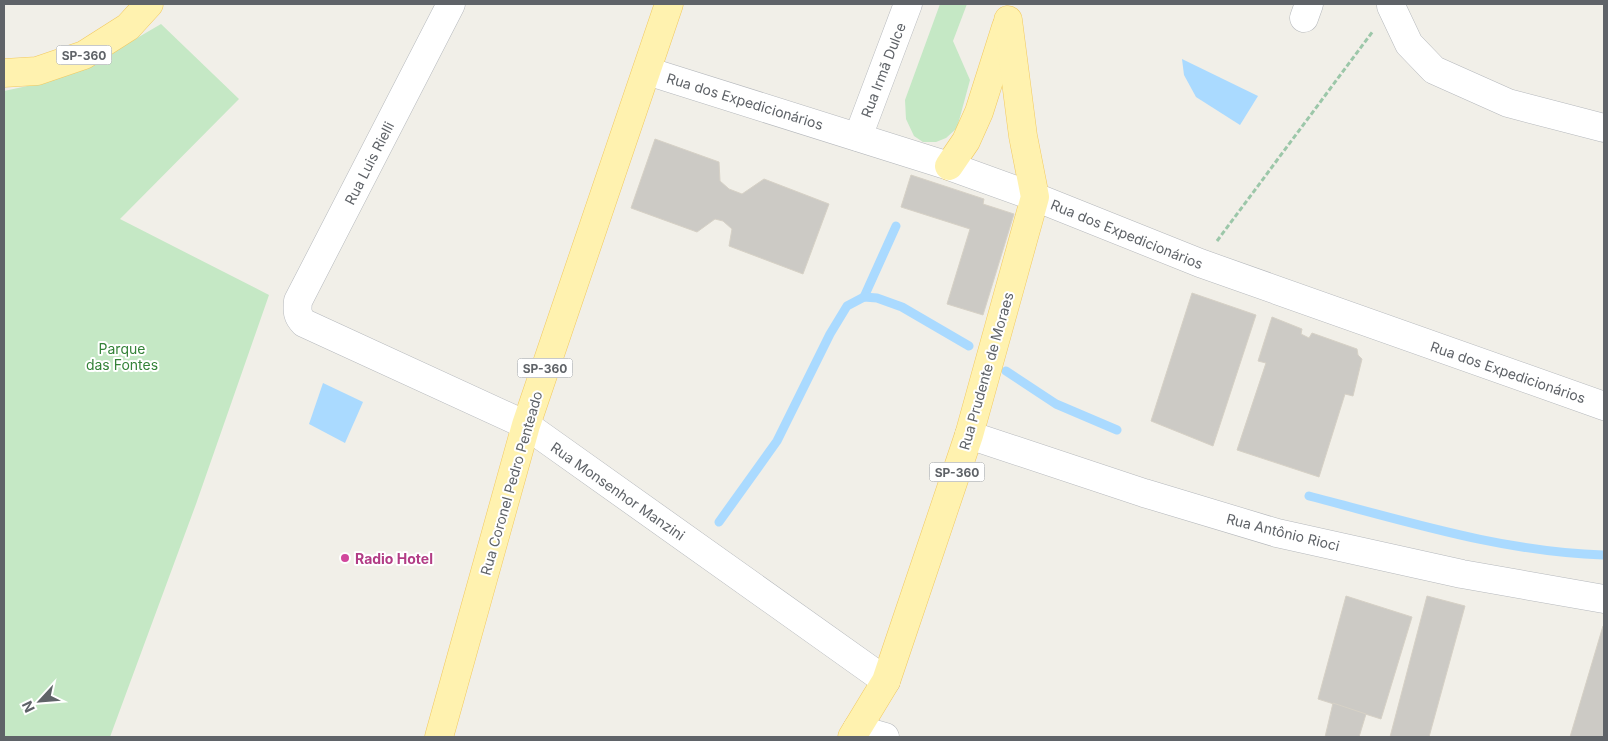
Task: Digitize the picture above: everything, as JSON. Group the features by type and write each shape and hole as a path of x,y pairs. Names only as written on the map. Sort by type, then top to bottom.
{"main road":[{"name":"SP-360","path":"4,73 37,71 84,55 128,27 149,4"},
{"name":"Rua Coronel Pedro Penteado","path":"439,737 526,425 670,4"},
{"name":"SP-360","path":"1010,12 1023,136 1035,197"},
{"path":"949,166 966,141 979,112 1010,12"},
{"name":"Rua Prudente de Moraes","path":"855,733 886,681 969,435 1035,197"}],"street":[{"name":"Rua Luis Rielli","path":"304,324 298,317 298,301 451,4"},
{"name":"Rua Irmã Dulce","path":"858,137 908,4"},
{"path":"1391,5 1409,44 1434,70 1508,103 1604,128"},
{"name":"Rua dos Expedicionários","path":"647,70 949,166 1035,197 1200,264 1604,406"},
{"name":"Rua Monsenhor Manzini","path":"304,324 526,425 886,681"},
{"name":"Rua Antônio Rioci","path":"969,435 1144,493 1277,533 1462,574 1604,598"},
{"path":"855,733 885,737"}],"path":[{"path":"1200,264 1391,5"}],"green space":[{"path":"940,4 967,4 953,41 970,80 957,128 946,138 936,142 923,142 914,136 906,119 905,100"},
{"name":"Parque das Fontes","path":"161,24 239,99 120,219 269,295 196,504 110,737 4,737 4,91 32,85 96,62"}],"water":[{"path":"1182,59 1258,96 1240,125 1196,97 1184,75"},
{"path":"323,383 363,402 345,443 309,424"}],"building":[{"path":"655,139 719,162 720,181 729,189 742,194 764,179 829,204 803,274 729,246 732,229 723,221 715,219 697,232 631,208"},
{"path":"911,175 984,199 983,204 1014,214 983,315 947,304 970,229 901,207"},
{"path":"1192,293 1256,315 1213,446 1151,421"},
{"path":"1272,317 1302,329 1301,334 1309,338 1312,333 1357,349 1358,355 1362,359 1353,396 1345,394 1319,477 1237,450 1266,363 1258,361"},
{"path":"1346,596 1412,617 1381,719 1318,699"},
{"path":"1427,596 1465,606 1429,737 1390,737"},
{"path":"1603,626 1604,737 1570,737"},
{"path":"1333,703 1366,714 1359,737 1325,737"}],"waterway":[{"path":"864,297 896,226"},
{"path":"719,522 777,441 830,334 847,306 864,297 877,298 902,307 969,346"},
{"path":"1006,371 1056,404 1117,430"},
{"path":"1309,496 1418,525 1492,542 1566,553 1603,555"}],"place":[{"name":"Radio Hotel","path":"345,558"}]}
